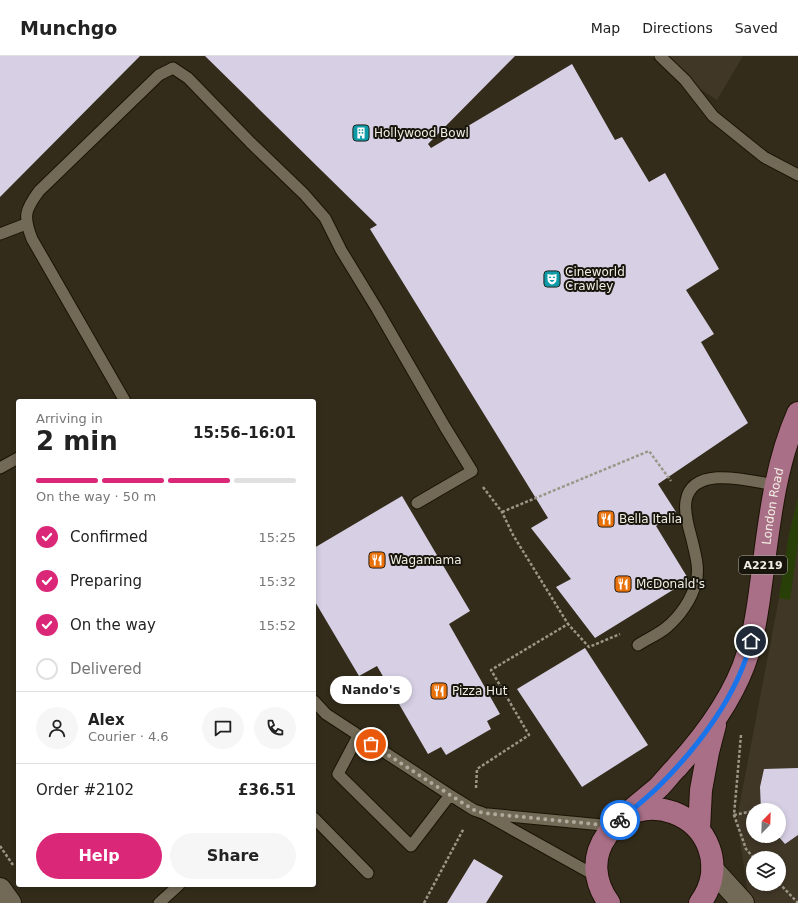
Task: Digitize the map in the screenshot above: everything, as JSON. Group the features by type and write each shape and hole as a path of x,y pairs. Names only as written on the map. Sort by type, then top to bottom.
{"main road":[{"name":"London Road","path":"618,822 658,787 690,752 718,714 733,689 748,653 754,629 775,485 782,457 798,413"},
{"name":"London Road","path":"698,829 701,790 708,752 718,714"},
{"path":"618,822 636,811 653,809 670,811 685,818 698,829 706,841 711,855 712,869 711,883 700,903"},
{"name":"A2219","path":"602,894 597,858 601,843 618,822"}],"street":[{"path":"712,869 743,903"},
{"path":"0,889 10,903"}],"lane":[{"path":"660,56 685,80 713,116 764,158 798,175"},
{"path":"120,399 32,239 26,224 28,206 39,191 159,75 173,68 188,78 251,143 304,194 325,218 341,250 472,471 417,503"},
{"path":"0,234 26,224"},
{"path":"0,468 16,459"},
{"path":"638,645 666,628 678,615 691,597 697,581 697,560 686,513 686,500 692,487 707,479 731,478 775,485"},
{"path":"316,703 326,714 358,736 479,812 602,894"},
{"path":"358,736 338,774 411,846 450,795"},
{"path":"479,812 618,822"},
{"path":"316,820 368,873"},
{"path":"159,903 177,887"}],"path":[{"path":"502,512 649,451 686,500"},
{"path":"472,471 502,512 513,535 568,624 589,647 623,633 638,645"},
{"path":"424,903 479,812 477,769 529,735 490,670 568,624"},
{"path":"742,729 734,815 748,851"},
{"path":"734,815 746,812"},
{"path":"0,846 14,867"},
{"path":"786,890 798,903"}],"shaded area":[{"path":"650,56 743,56 717,100"},
{"path":"798,497 798,903 749,903 747,891 786,891 786,851 746,851 746,882 737,818 779,598 789,535"}],"green space":[{"path":"798,497 798,543 790,600 779,598 789,535"}],"building":[{"path":"0,56 140,56 0,197"},
{"name":"Cineworld Crawley","path":"205,56 515,56 428,144 431,148 572,64 615,140 622,137 649,182 665,173 719,269 686,290 714,334 701,342 748,423 658,484 676,512 656,526 689,580 595,638 556,587 571,579 531,528 548,518 370,229 377,225"},
{"path":"402,496 470,611 449,624 500,714 487,721 491,729 446,755 441,747 428,754 377,666 359,676 316,603 316,547"},
{"path":"585,648 648,745 582,787 517,689"},
{"path":"798,768 798,835 785,844 786,803 761,803 760,787 764,769"},
{"path":"474,859 503,876 486,903 447,903"}],"way so far":[{"path":"371,744 474,810 483,813 613,826 620,820"}],"place":[{"name":"Hollywood Bowl","path":"361,133"},
{"name":"Cineworld Crawley","path":"552,279"},
{"name":"Bella Italia","path":"606,519"},
{"name":"Wagamama","path":"377,560"},
{"name":"McDonald's","path":"623,584"},
{"name":"Pizza Hut","path":"439,691"},
{"name":"Nando's","path":"371,744"}],"route":[{"path":"620,820 658,787 690,752 718,714 733,689 748,653 751,641"}]}
